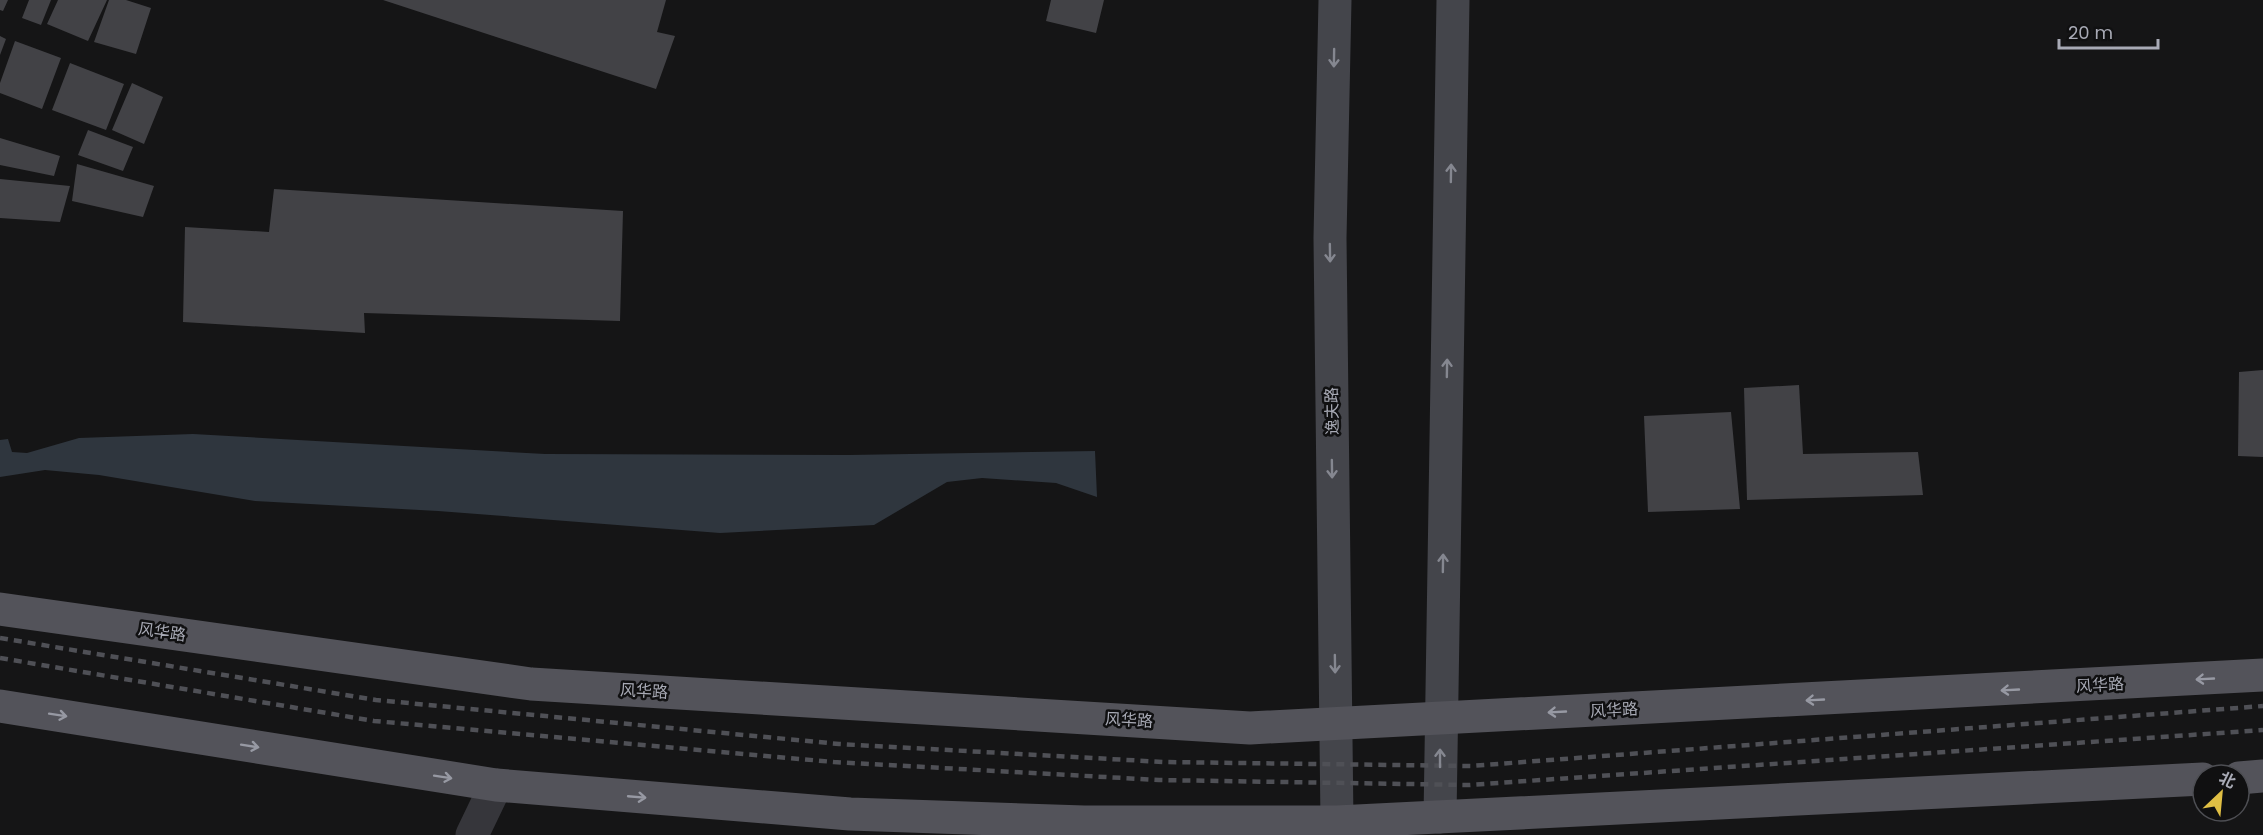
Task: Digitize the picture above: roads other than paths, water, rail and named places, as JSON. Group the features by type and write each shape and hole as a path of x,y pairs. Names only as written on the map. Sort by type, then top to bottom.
{"main road":[{"name":"逸夫路","path":"1335,0 1330,238 1337,822"},
{"path":"1440,817 1439,718 1453,0"},
{"name":"风华路","path":"0,609 531,684 1250,728 2263,675"},
{"path":"0,706 496,785 850,825 1337,822 2191,780"}],"street":[{"path":"472,835 496,785"}],"railway":[{"path":"0,638 376,700 839,744 1164,762 1471,766 2263,706"},
{"path":"0,658 374,721 834,762 1159,780 1469,785 2263,730"}]}
